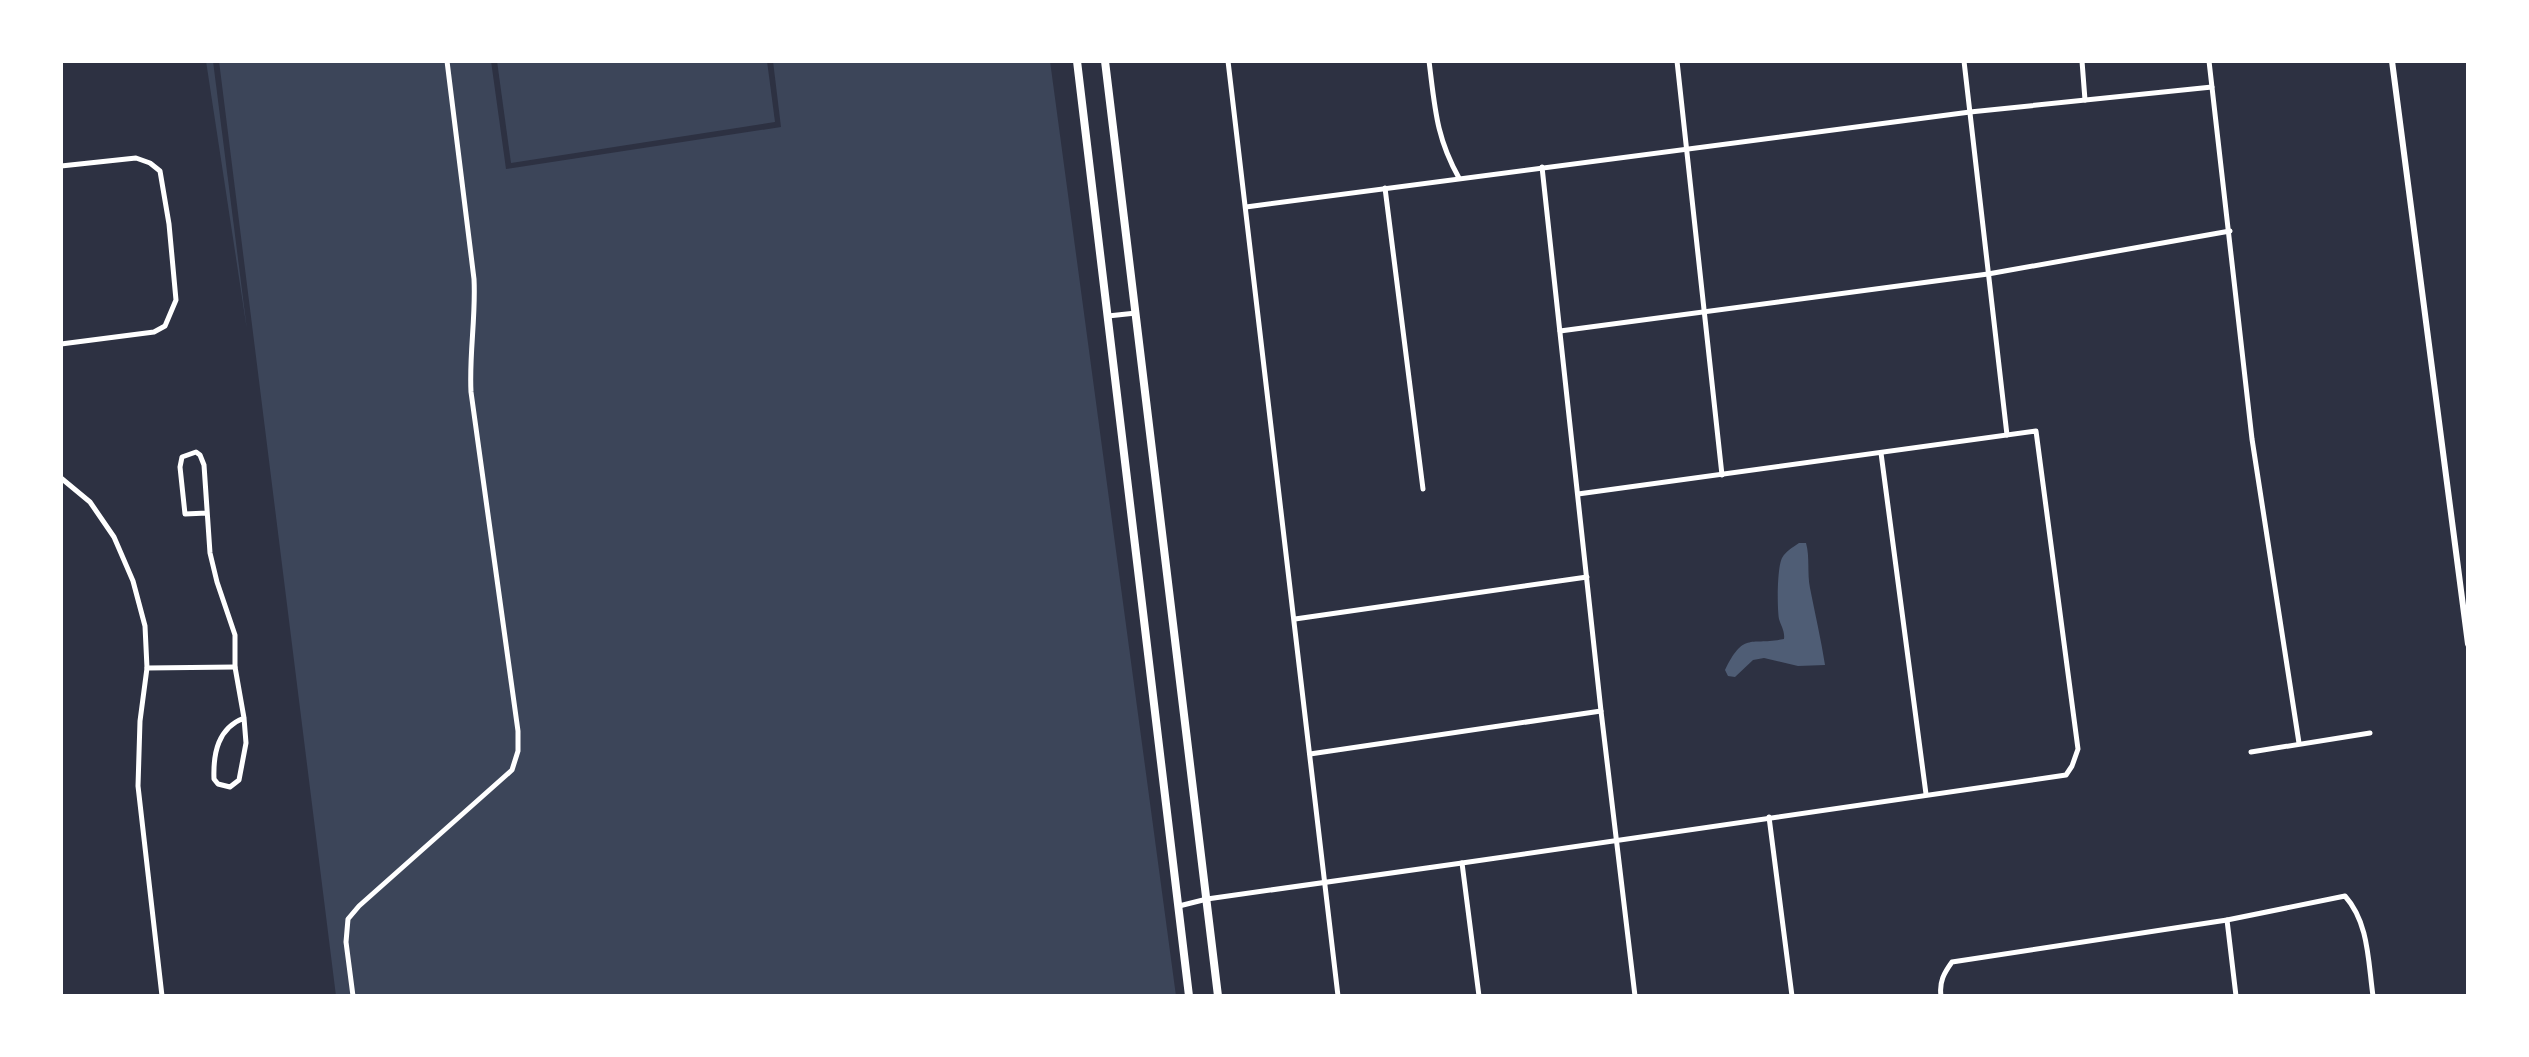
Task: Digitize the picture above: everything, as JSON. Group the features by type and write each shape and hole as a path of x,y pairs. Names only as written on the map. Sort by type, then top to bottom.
{"main road":[{"path":"1077,61 1189,996"},
{"path":"1105,61 1218,996"}],"street":[{"path":"353,996 346,942 348,919 359,906 512,769 519,751 471,392 469,366 475,303 474,279 447,61"},
{"path":"1228,61 1338,996"},
{"path":"1429,61 1437,128 1448,158 1460,178"},
{"path":"1677,61 1722,475"},
{"path":"1964,61 2007,435"},
{"path":"2082,61 2085,100"},
{"path":"2209,61 2252,439 2299,743"},
{"path":"2392,61 2468,643"},
{"path":"1246,207 1970,112 2212,87"},
{"path":"61,166 136,159 149,163 160,171 169,224 176,300 165,326 154,332 61,344"},
{"path":"1542,167 1601,711 1636,996"},
{"path":"1385,188 1423,489"},
{"path":"1560,331 1988,274 2230,231"},
{"path":"1108,316 1136,313"},
{"path":"1179,906 1207,898 2066,775 2072,766 2078,749 2036,430 1578,494"},
{"path":"207,513 186,514 180,467 182,457 190,453 196,452 200,455 204,465 210,553 235,635 235,667 244,718 246,743 239,780 230,787 218,784 214,779 214,761 223,732 231,723 244,718"},
{"path":"1881,453 1926,794"},
{"path":"61,478 90,502 114,537 133,581 145,626 147,668 140,721 138,786 162,996"},
{"path":"1294,619 1587,577"},
{"path":"147,668 235,667"},
{"path":"1310,754 1601,711"},
{"path":"2251,752 2370,733"},
{"path":"1769,817 1792,996"},
{"path":"1462,863 1479,996"},
{"path":"1941,996 1943,975 1952,962 2227,920 2344,896 2362,921 2373,996"},
{"path":"2227,920 2236,996"}],"shaded area":[{"path":"206,61 213,61 247,330"},
{"path":"219,61 491,61 506,169 781,127 773,61 1050,61 1176,996 336,996"},
{"path":"497,61 767,61 775,122 511,163"},
{"path":"1799,543 1806,543 1809,582 1825,665 1798,666 1764,658 1753,660 1735,677 1728,676 1725,670 1743,645 1784,639 1778,613 1780,563 1789,550"}]}
